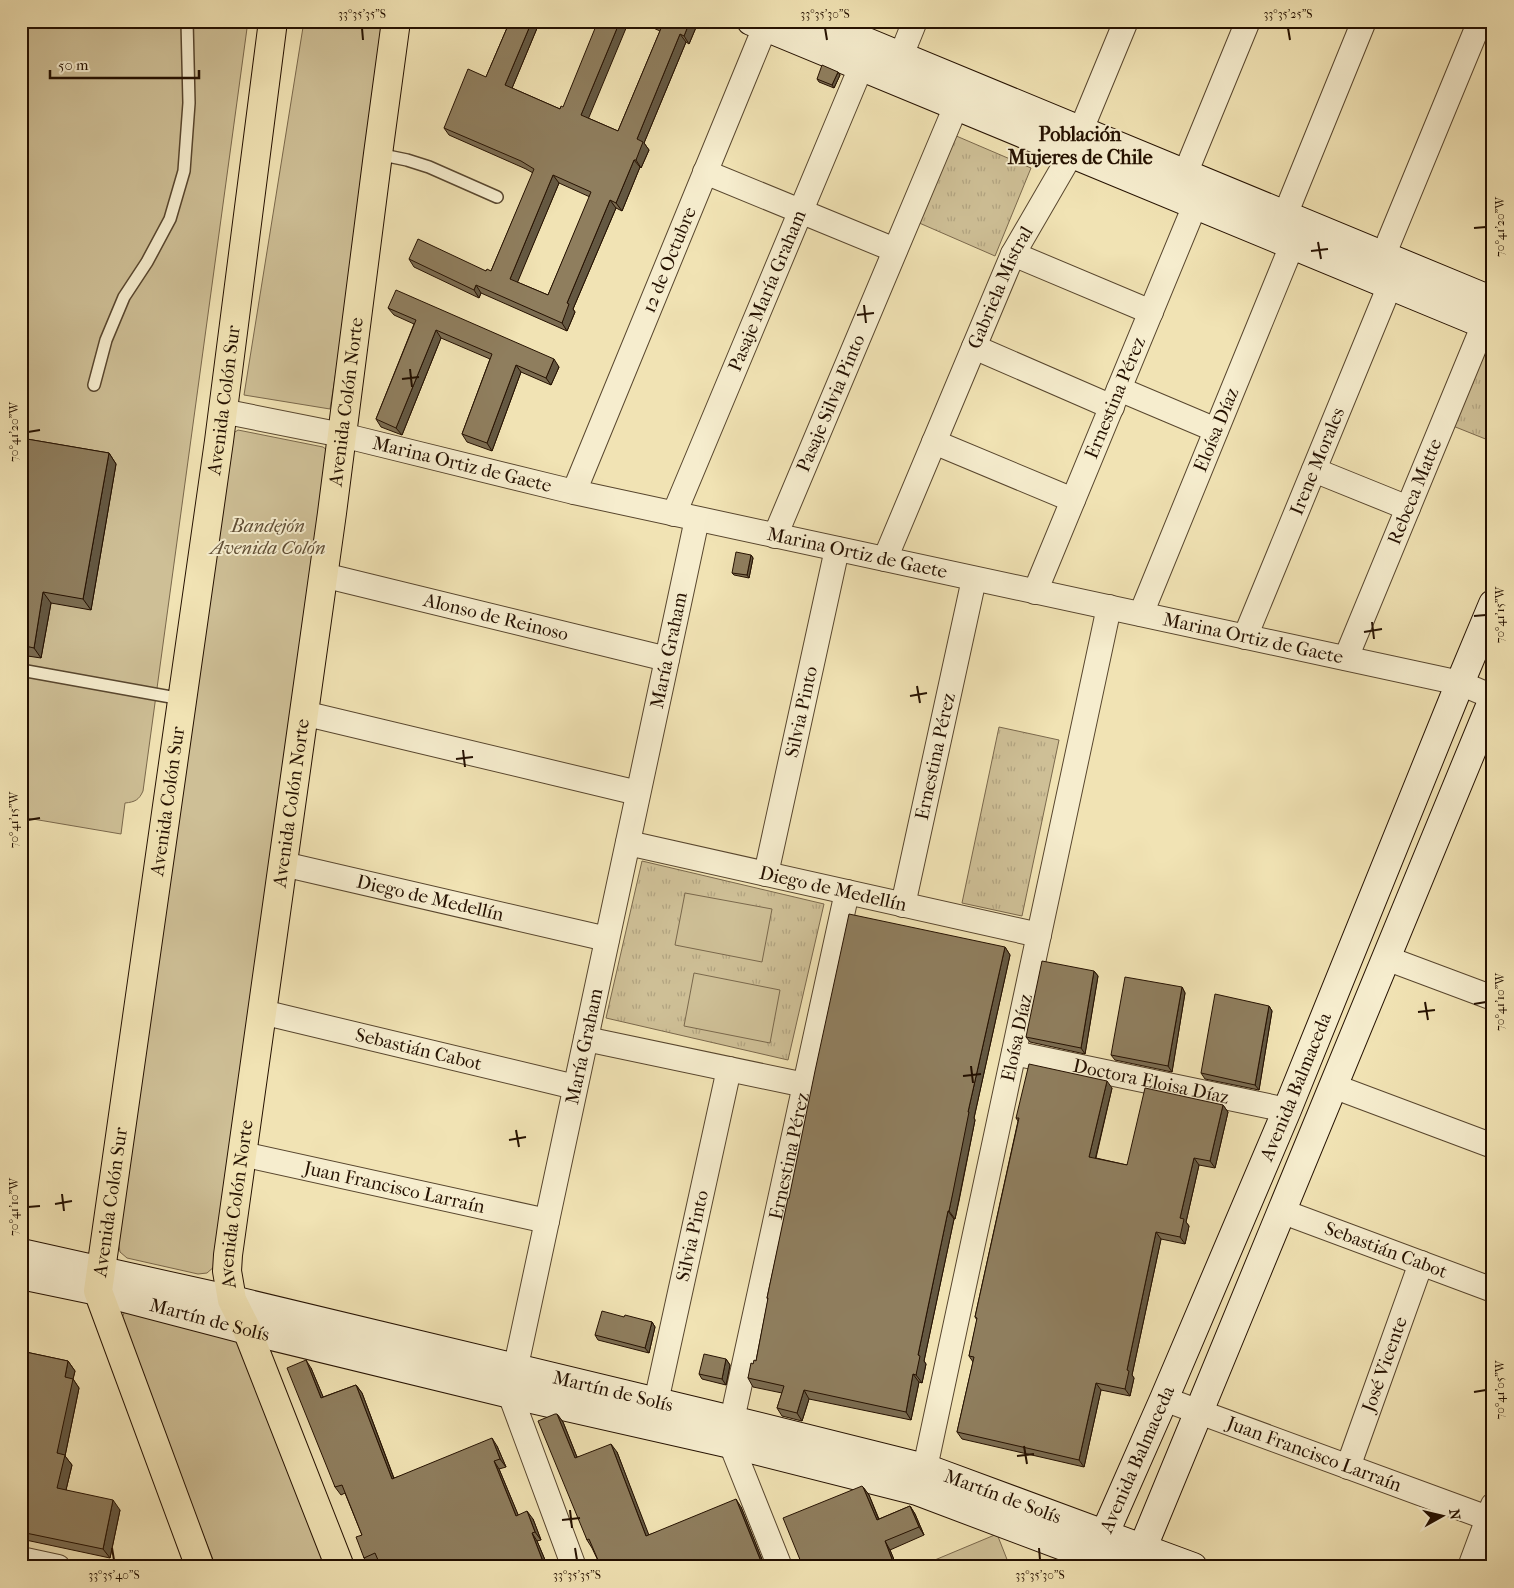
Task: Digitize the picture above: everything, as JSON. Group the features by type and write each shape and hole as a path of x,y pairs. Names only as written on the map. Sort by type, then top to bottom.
{"main road":[{"name":"Avenida Colón Sur","path":"200,1567 99,1281 182,699 274,21"},
{"name":"Avenida Colón Norte","path":"340,1567 247,1330 232,1300 228,1255 323,575 396,21"}],"street":[{"path":"816,21 956,106 1185,174 1383,256 1490,306"},
{"path":"896,68 915,21"},
{"path":"1185,174 1248,21"},
{"path":"1285,215 1364,21"},
{"path":"1383,256 1480,21"},
{"name":"Gabriela Mistral","path":"884,559 1013,254 1076,142 1125,22"},
{"path":"758,24 797,30 861,67 896,68 1076,142 1196,205 1390,285 1490,306"},
{"name":"12 de Octubre","path":"574,492 705,172 758,24"},
{"name":"Pasaje María Graham","path":"674,514 861,67"},
{"name":"Pasaje Silvia Pinto","path":"775,536 956,106"},
{"path":"705,172 896,250"},
{"name":"Ernestina Pérez","path":"1035,592 1196,205"},
{"name":"Eloísa Díaz","path":"1141,614 1292,245"},
{"path":"1013,254 1151,312"},
{"name":"Irene Morales","path":"1246,637 1390,285"},
{"name":"Rebeca Matte","path":"1346,658 1490,306"},
{"path":"974,347 1116,398 1216,430"},
{"name":"Marina Ortiz de Gaete","path":"222,410 342,435 574,492 1460,683 1493,698"},
{"path":"934,442 1073,500"},
{"path":"1314,470 1408,508"},
{"name":"María Graham","path":"513,1381 697,519"},
{"name":"Silvia Pinto","path":"766,874 837,549"},
{"name":"Alonso de Reinoso","path":"323,575 667,659"},
{"name":"Ernestina Pérez","path":"903,905 974,578"},
{"name":"Avenida Balmaceda","path":"1096,1553 1287,1110 1493,604"},
{"name":"Eloísa Díaz","path":"925,1468 1109,607"},
{"name":"Avenida Balmaceda","path":"1138,1557 1493,698"},
{"path":"303,713 638,793"},
{"name":"Diego de Medellín","path":"628,843 1039,935"},
{"name":"Diego de Medellín","path":"283,864 607,939"},
{"name":"Ernestina Pérez","path":"731,1432 847,892"},
{"path":"1386,958 1493,998"},
{"name":"Sebastián Cabot","path":"262,1012 575,1087"},
{"path":"586,1039 805,1085"},
{"name":"Doctora Eloisa Díaz","path":"1014,1053 1287,1110"},
{"name":"Silvia Pinto","path":"656,1402 729,1069"},
{"path":"1333,1086 1493,1146"},
{"name":"Juan Francisco Larraín","path":"242,1154 547,1220"},
{"name":"Sebastián Cabot","path":"1281,1211 1493,1290"},
{"name":"Martín de Solís","path":"21,1253 247,1330 513,1381 731,1432 925,1468 1096,1553 1119,1567"},
{"name":"José Vicente","path":"1348,1467 1421,1263"},
{"name":"Martín de Solís","path":"21,1275 99,1281 232,1300 513,1381 656,1402 731,1432 917,1491 1096,1553 1138,1557 1193,1567"},
{"path":"513,1381 574,1567"},
{"name":"Juan Francisco Larraín","path":"1164,1399 1348,1467 1491,1514"},
{"path":"731,1432 780,1567"},
{"path":"1470,1567 1491,1514"},
{"path":"22,1562 58,1567"}],"lane":[{"path":"94,385 109,332 124,297 147,262 170,219 184,171 189,103 186,21"},
{"path":"378,154 429,167 497,197"},
{"path":"21,670 182,699"}],"green space":[{"path":"21,21 248,21 143,791 136,800 125,803 121,834 21,817"},
{"path":"304,21 392,21 330,409 244,395"},
{"path":"954,135 1031,168 995,256 917,222"},
{"path":"1489,337 1493,339 1493,442 1453,426"},
{"name":"Bandejón Avenida Colón","path":"238,430 323,447 327,450 215,1266 207,1273 198,1274 127,1258 120,1252 118,1240 232,434"},
{"path":"999,727 1059,740 1022,916 962,903"},
{"path":"642,861 824,904 788,1060 606,1018"},
{"path":"685,893 772,909 762,962 675,945"},
{"path":"694,973 780,990 770,1043 684,1026"},
{"path":"125,1311 236,1334 333,1567 216,1567 125,1341 121,1320"},
{"path":"997,1534 1010,1567 918,1567"}],"building":[{"path":"510,21 532,21 505,85 560,109 561,106 563,107 598,21 620,21 581,115 618,131 662,26 650,21 690,21 684,36 680,34 637,139 643,142 636,160 634,160 616,203 610,200 567,303 569,304 562,323 476,285 474,290 409,259 418,239 486,271 487,269 491,271 534,169 521,161 444,128 468,69 486,77","holes":["553,175 591,192 548,295 510,279"]},
{"path":"822,65 838,72 832,85 817,79"},
{"path":"396,290 554,359 546,378 516,365 487,443 462,434 492,354 436,330 396,428 376,419 416,320 388,308"},
{"path":"21,438 109,453 83,599 43,592 34,648 21,645"},
{"path":"736,552 751,555 747,575 732,573"},
{"path":"849,914 1005,947 968,1112 918,1355 920,1356 916,1375 913,1374 906,1412 804,1390 797,1413 777,1408 784,1386 748,1378 751,1363 753,1364 754,1360 756,1361 767,1298"},
{"path":"1042,961 1094,971 1081,1048 1026,1037"},
{"path":"1125,977 1182,987 1168,1066 1111,1055"},
{"path":"1215,994 1269,1006 1255,1085 1201,1073"},
{"path":"1029,1064 1107,1081 1089,1157 1127,1165 1145,1088 1223,1105 1210,1161 1194,1158 1180,1218 1184,1219 1180,1237 1156,1232 1127,1370 1129,1371 1125,1389 1096,1383 1079,1460 957,1432 974,1357 969,1356 977,1318 975,1317"},
{"path":"602,1311 652,1322 645,1348 595,1335"},
{"path":"21,1351 68,1361 65,1377 73,1379 57,1453 65,1455 57,1488 113,1500 103,1549 21,1532"},
{"path":"704,1354 726,1359 722,1379 699,1374"},
{"path":"306,1360 321,1398 356,1385 392,1479 492,1438 500,1459 494,1461 516,1516 527,1511 535,1532 532,1533 545,1567 381,1567 375,1553 364,1558 356,1537 362,1535 342,1485 335,1487 287,1368"},
{"path":"557,1414 575,1458 611,1444 646,1536 736,1499 764,1567 601,1567 589,1539 587,1540 538,1421"},
{"path":"862,1486 877,1520 910,1506 919,1527 885,1541 895,1567 803,1567 783,1518"}],"district":[{"name":"Población Mujeres de Chile","path":"1080,146"}]}
